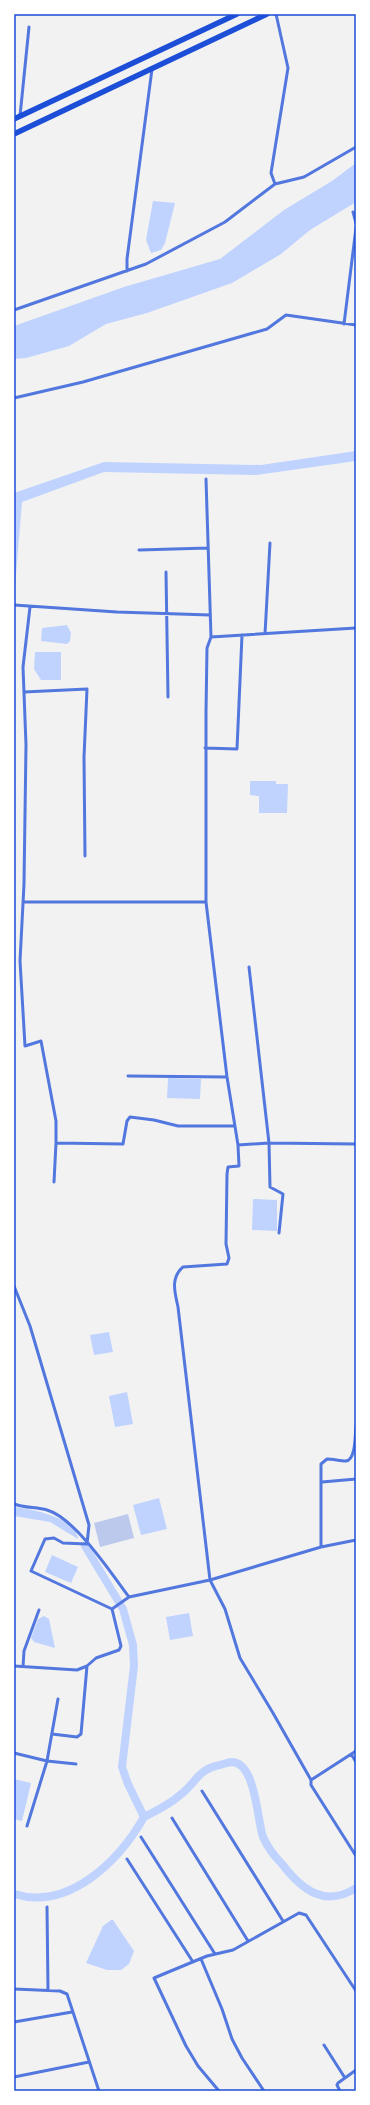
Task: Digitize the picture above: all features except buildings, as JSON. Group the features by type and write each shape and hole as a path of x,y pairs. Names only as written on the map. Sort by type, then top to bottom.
{"highway":[{"path":"17,117 237,14"},
{"path":"14,134 267,14"}],"street":[{"path":"275,184 271,174 288,68 276,14"},
{"path":"17,117 29,27"},
{"path":"126,271 152,68"},
{"path":"14,310 146,264 225,222 275,184 304,177 356,147"},
{"path":"353,212 356,223"},
{"path":"344,324 356,228"},
{"path":"14,398 83,382 267,330 286,315 356,325"},
{"path":"206,479 211,637 207,648 205,748 206,902 227,1077 238,1145 239,1166 228,1167 227,1174 226,1244 229,1258 227,1264 183,1267 179,1271 173,1287 178,1307 210,1580 225,1609 240,1658 311,1780 311,1784 356,1856"},
{"path":"265,634 270,543"},
{"path":"139,550 208,548"},
{"path":"166,572 168,697"},
{"path":"16,605 30,607 210,615"},
{"path":"30,607 23,667 26,745 23,902 20,961 25,1046 41,1041 56,1121 54,1182"},
{"path":"211,637 356,628"},
{"path":"205,748 237,749 242,635"},
{"path":"24,692 87,689 84,757 85,856"},
{"path":"23,902 206,902"},
{"path":"249,967 268,1143 270,1187 283,1194 279,1232"},
{"path":"128,1076 227,1077"},
{"path":"56,1143 123,1144 127,1121 130,1118 154,1120 178,1126 235,1126"},
{"path":"238,1145 268,1143 356,1144"},
{"path":"14,1286 30,1326 87,1518 89,1525 88,1543"},
{"path":"321,1547 321,1464 327,1459 347,1461 350,1459 353,1455 356,1426"},
{"path":"322,1482 356,1479"},
{"path":"14,1504 48,1510 62,1518 88,1543 129,1597"},
{"path":"88,1543 63,1543 54,1538 45,1539 31,1571 112,1609"},
{"path":"112,1609 129,1597 210,1580 321,1547 356,1540"},
{"path":"14,1666 68,1670 86,1666 96,1658 120,1648 112,1609"},
{"path":"23,1667 24,1651 39,1610"},
{"path":"52,1734 77,1737 81,1734 86,1666"},
{"path":"27,1826 47,1761 58,1700"},
{"path":"311,1780 356,1751"},
{"path":"14,1753 47,1761 76,1764"},
{"path":"351,1754 356,1762"},
{"path":"202,1792 283,1920"},
{"path":"172,1818 248,1941"},
{"path":"141,1837 215,1954"},
{"path":"127,1859 193,1962"},
{"path":"47,1907 48,1990"},
{"path":"219,2091 198,2066 186,2046 155,1980 156,1977 215,1954 233,1950 283,1920 299,1913 306,1915 356,1991"},
{"path":"201,1959 222,2009 232,2039 242,2058 264,2091"},
{"path":"14,1989 64,1991 67,1994 99,2091"},
{"path":"14,2022 72,2012"},
{"path":"324,2045 345,2078"},
{"path":"14,2077 89,2062"},
{"path":"340,2091 337,2085 338,2083 356,2070"}],"water":[{"path":"356,163 356,202 310,230 281,254 232,283 147,313 106,324 69,346 26,358 14,359 14,326 124,287 220,259 284,210 332,181"},
{"path":"153,201 175,203 165,243 161,250 151,253 146,240"},
{"path":"356,451 356,461 256,475 104,472 22,502 14,599 14,493 104,462 261,465"},
{"path":"67,625 71,633 70,641 67,644 41,641 42,628"},
{"path":"35,652 61,652 61,680 41,680 34,669"},
{"path":"250,781 276,781 276,784 288,784 287,813 259,813 259,796 250,795"},
{"path":"168,1078 201,1079 200,1099 167,1098"},
{"path":"253,1199 277,1200 277,1231 252,1230"},
{"path":"109,1332 113,1352 94,1355 90,1335"},
{"path":"127,1392 133,1424 115,1427 109,1396"},
{"path":"159,1498 167,1529 141,1535 133,1505"},
{"path":"14,1507 41,1512 61,1520 70,1525 75,1531 78,1539 50,1522 14,1516"},
{"path":"52,1555 78,1567 71,1583 45,1572"},
{"path":"189,1613 193,1636 170,1640 166,1617"},
{"path":"44,1616 49,1619 55,1648 34,1642 31,1638 38,1619"},
{"path":"14,1779 31,1783 22,1821 14,1819"},
{"path":"113,1920 134,1951 129,1964 121,1970 107,1970 86,1963 103,1926"}],"waterway":[{"path":"85,1546 123,1609 133,1645 134,1666 122,1767 128,1784 144,1817"},
{"path":"144,1817 176,1799 202,1773 213,1767 232,1762 240,1765 246,1772 251,1782 263,1837 267,1845 276,1858 298,1882 315,1893 324,1896 345,1894 356,1888"},
{"path":"14,1894 34,1897 54,1895 73,1889 90,1878 121,1850 144,1817"}]}
